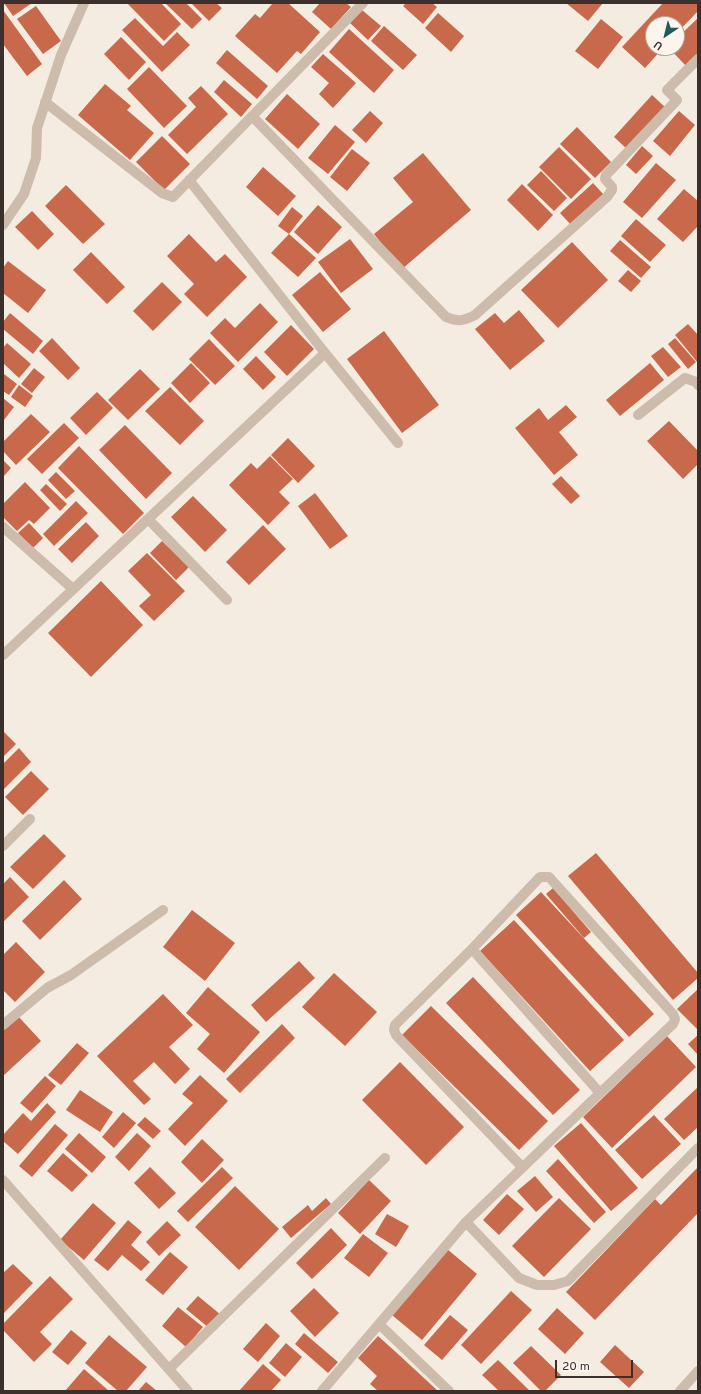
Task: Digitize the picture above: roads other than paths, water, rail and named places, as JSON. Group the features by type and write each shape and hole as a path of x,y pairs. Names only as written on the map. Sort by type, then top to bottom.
{"street":[{"path":"3,225 24,194 36,158 37,128 45,102 61,55 84,3"},
{"path":"45,102 162,193 173,197 363,3"},
{"path":"252,116 446,317 464,321 475,315 607,196 612,190 612,187 605,179 606,175 676,100 666,90 698,59"},
{"path":"189,180 398,443"},
{"path":"3,655 325,353"},
{"path":"638,416 685,378 696,382 698,385"},
{"path":"148,519 227,600"},
{"path":"3,527 73,589"},
{"path":"3,846 30,819"},
{"path":"322,1391 466,1222 673,1024 675,1019 673,1014 549,877 540,877 472,950 395,1025 394,1030 396,1035 522,1167"},
{"path":"3,1025 47,988 71,975 163,910"},
{"path":"472,950 600,1093"},
{"path":"466,1222 519,1278 536,1284 554,1286 568,1280 698,1148"},
{"path":"169,1369 385,1158"},
{"path":"3,1180 188,1391"},
{"path":"379,1324 449,1391"},
{"path":"680,1391 698,1371"}]}
